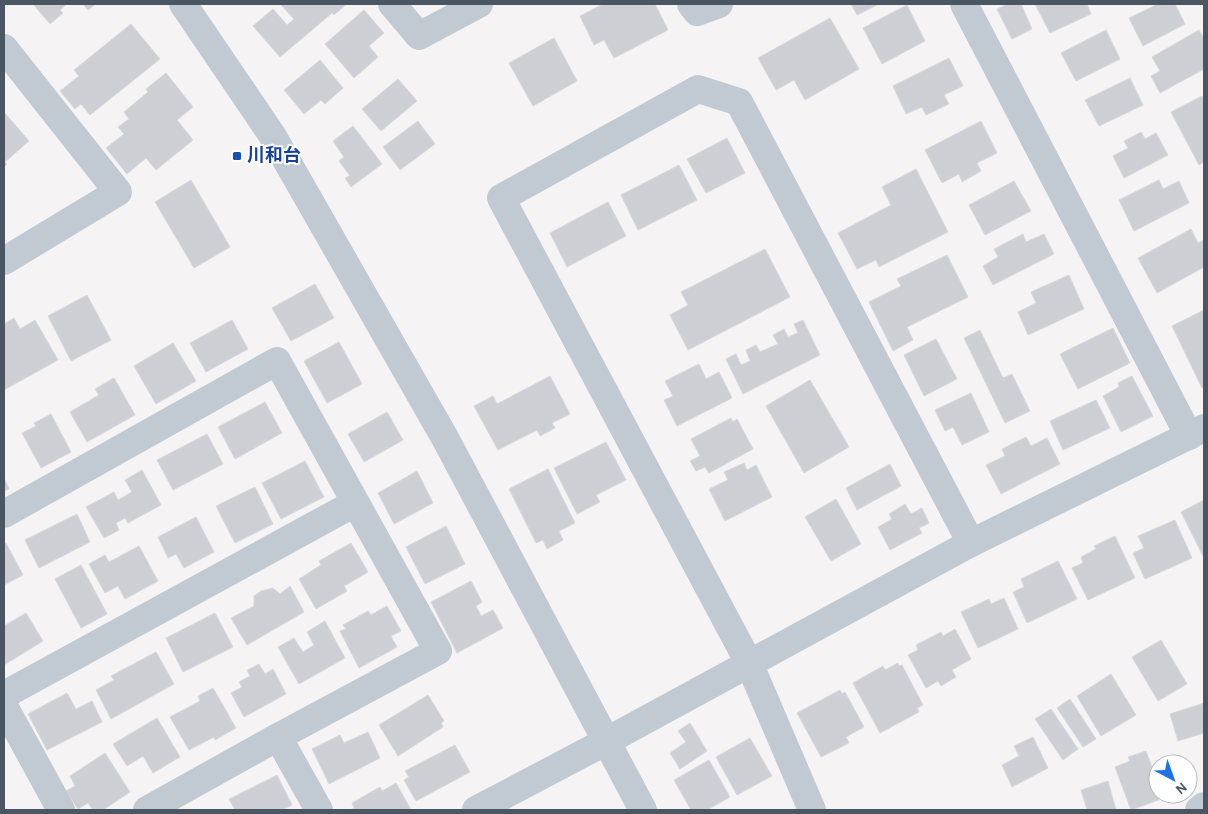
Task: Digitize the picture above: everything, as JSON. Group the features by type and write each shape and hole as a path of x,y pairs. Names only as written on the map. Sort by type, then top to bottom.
{"street":[{"path":"183,4 277,143 445,438 642,810"},
{"path":"392,4 419,36 479,4"},
{"path":"691,4 697,12 719,4"},
{"path":"476,810 971,543 1197,432 964,4"},
{"path":"4,48 118,192 4,261"},
{"path":"812,810 749,663 501,198 698,88 739,102 971,543"},
{"path":"4,514 277,361 438,651 278,736 147,810"},
{"path":"4,695 355,503"},
{"path":"4,706 61,810"},
{"path":"278,736 319,810"},
{"path":"1199,810 1204,806"}],"building":[{"path":"33,4 67,4 60,10 63,13 50,24"},
{"path":"83,4 96,4 88,10"},
{"path":"282,4 347,4 334,15 332,13 280,57 253,26 273,9 287,25 294,19"},
{"path":"603,4 655,4 668,30 614,58 604,40 594,45 580,16"},
{"path":"851,4 879,4 857,15"},
{"path":"1008,4 1021,4 1032,29 1012,39 997,9"},
{"path":"1035,4 1087,4 1091,14 1050,33"},
{"path":"1158,4 1175,4 1185,24 1143,46 1129,18"},
{"path":"907,5 925,41 882,64 863,28"},
{"path":"364,10 384,33 369,46 378,57 354,78 325,44"},
{"path":"830,18 859,69 805,100 794,80 776,90 758,58"},
{"path":"131,24 160,59 90,115 81,104 75,109 60,91 79,76 74,70"},
{"path":"1106,30 1120,59 1076,81 1061,53"},
{"path":"1199,30 1204,37 1204,69 1160,93 1151,76 1160,71 1152,57"},
{"path":"554,38 577,81 533,106 509,63"},
{"path":"949,58 963,86 944,95 949,104 926,115 922,107 906,114 893,86"},
{"path":"320,60 343,88 325,104 321,100 304,114 284,90"},
{"path":"166,73 193,107 177,120 193,140 156,170 146,158 127,174 106,148 124,134 118,127 129,119 124,112 148,92 146,89"},
{"path":"1130,78 1143,105 1099,126 1085,100"},
{"path":"398,79 417,101 381,131 362,109"},
{"path":"1202,96 1204,101 1204,162 1199,165 1171,112"},
{"path":"4,112 29,141 5,162 7,164 4,167"},
{"path":"418,121 435,144 400,170 383,147"},
{"path":"981,121 997,153 977,163 981,171 962,182 959,174 942,183 925,150"},
{"path":"353,126 382,164 351,187 345,178 350,176 339,161 344,157 333,141"},
{"path":"1141,132 1145,139 1156,133 1168,155 1124,178 1113,156 1128,148 1124,141"},
{"path":"727,138 745,173 706,193 687,159"},
{"path":"679,165 697,200 638,230 621,195"},
{"path":"916,169 948,232 879,267 876,260 857,269 838,233 891,205 882,187"},
{"path":"191,180 230,247 194,268 155,202"},
{"path":"1159,180 1163,189 1179,181 1189,203 1134,231 1119,200"},
{"path":"1014,181 1031,211 985,235 969,205"},
{"path":"608,202 626,236 567,267 550,233"},
{"path":"1191,229 1198,243 1204,240 1204,267 1157,293 1138,258"},
{"path":"1023,234 1026,242 1044,234 1054,254 993,285 983,266 998,257 994,249"},
{"path":"765,249 790,297 688,350 670,315 688,305 681,292"},
{"path":"947,255 968,297 907,327 913,340 893,351 869,302 901,286 897,279"},
{"path":"1069,275 1084,309 1028,335 1018,312 1036,303 1031,292"},
{"path":"315,284 334,318 291,341 272,308"},
{"path":"87,295 111,340 71,361 48,316"},
{"path":"1204,310 1204,387 1202,388 1172,326"},
{"path":"14,318 20,329 35,320 58,360 4,390 4,324"},
{"path":"232,320 248,349 206,372 190,343"},
{"path":"803,320 820,355 743,394 726,359 736,354 741,365 750,361 746,350 756,345 760,352 778,344 773,335 784,329 788,337 798,333 794,324"},
{"path":"1113,328 1130,363 1078,389 1060,354"},
{"path":"980,330 1003,378 1012,374 1030,411 1005,423 964,338"},
{"path":"936,339 957,379 924,396 904,355"},
{"path":"339,342 362,384 327,403 304,361"},
{"path":"173,343 196,381 156,404 134,366"},
{"path":"699,364 706,379 719,372 732,398 677,426 664,400 673,396 665,381"},
{"path":"550,376 570,414 552,423 555,428 540,436 537,430 498,450 474,406 493,396 497,404"},
{"path":"1132,376 1153,416 1121,432 1103,396 1119,387 1118,383"},
{"path":"114,378 135,415 87,442 70,412 99,395 95,389"},
{"path":"810,380 849,447 804,473 766,406"},
{"path":"971,393 989,432 962,445 953,427 945,431 935,410"},
{"path":"1096,400 1110,428 1063,450 1050,421"},
{"path":"265,402 282,433 235,459 218,427"},
{"path":"387,412 403,440 364,462 348,434"},
{"path":"51,414 71,452 41,468 22,433 36,426 34,423"},
{"path":"731,418 733,422 737,419 753,449 709,473 705,467 696,471 690,461 700,456 691,439"},
{"path":"207,434 223,464 173,490 157,460"},
{"path":"1026,437 1031,446 1047,438 1060,464 1001,494 986,465 1005,456 1002,449"},
{"path":"606,442 626,480 596,495 600,502 577,514 554,468"},
{"path":"305,461 324,497 281,519 262,483"},
{"path":"744,463 747,470 756,465 772,497 725,521 709,489 728,480 724,472"},
{"path":"890,464 901,486 857,510 846,488"},
{"path":"548,469 575,523 559,531 563,540 547,549 543,540 536,543 509,489"},
{"path":"142,470 161,505 128,523 125,518 116,523 119,530 104,538 86,507 114,492 118,500 132,492 125,480"},
{"path":"417,471 433,503 394,524 378,493"},
{"path":"4,478 9,489 4,491"},
{"path":"255,487 273,524 235,543 216,506"},
{"path":"836,499 861,544 831,561 805,517"},
{"path":"1204,500 1204,558 1181,512"},
{"path":"905,504 911,514 922,508 929,523 919,528 922,533 890,550 878,527 892,519 889,514"},
{"path":"77,514 90,542 39,568 25,540"},
{"path":"196,517 214,552 184,568 176,554 168,558 158,537"},
{"path":"1175,520 1192,558 1145,579 1133,553 1144,548 1138,536"},
{"path":"446,526 465,564 425,584 406,547"},
{"path":"1115,536 1135,578 1088,600 1072,568 1083,563 1081,557 1096,549 1094,546"},
{"path":"6,543 23,575 4,585 4,544"},
{"path":"351,543 368,572 344,586 347,591 316,609 299,579 321,565 319,561"},
{"path":"139,546 158,581 125,599 118,586 105,593 89,564 105,555 109,562"},
{"path":"1058,561 1077,599 1027,623 1013,592 1024,587 1021,579"},
{"path":"81,565 107,614 81,628 55,579"},
{"path":"471,581 482,602 476,606 481,616 493,610 503,628 457,653 431,602"},
{"path":"290,586 304,612 247,645 231,618 254,606 254,596 261,591 273,588 280,594"},
{"path":"1004,598 1018,629 978,648 961,612 989,599 991,604"},
{"path":"387,606 401,631 391,636 397,647 359,668 340,631 346,629 343,625 368,611 371,615"},
{"path":"26,613 43,641 4,665 4,626"},
{"path":"215,613 233,647 183,672 166,638"},
{"path":"325,621 345,658 299,684 278,647 294,638 303,652 314,645 307,632"},
{"path":"955,629 971,659 952,670 956,677 941,686 938,681 926,688 908,655 918,650 916,645 941,632 943,636"},
{"path":"1161,640 1187,684 1158,701 1132,657"},
{"path":"156,652 174,684 111,719 96,690 114,680 111,676"},
{"path":"898,663 899,666 902,665 923,705 917,708 919,712 880,733 853,683 883,666 885,670"},
{"path":"259,664 265,674 273,669 286,694 244,717 231,693 242,687 239,682 250,676 247,670"},
{"path":"1111,674 1136,715 1101,736 1077,696"},
{"path":"213,688 236,728 215,740 214,737 189,750 170,717 200,701 198,696"},
{"path":"840,690 842,694 845,692 864,727 846,737 849,743 821,757 797,713"},
{"path":"67,693 76,709 92,701 102,722 47,750 28,714"},
{"path":"428,695 444,721 441,723 443,727 398,756 379,725"},
{"path":"1070,699 1096,739 1083,747 1057,708"},
{"path":"1204,703 1204,733 1178,741 1170,714"},
{"path":"1051,709 1078,749 1063,760 1035,719"},
{"path":"157,718 180,757 153,773 143,756 127,766 113,744"},
{"path":"690,723 707,751 680,769 670,753 686,742 678,731"},
{"path":"368,732 380,758 329,784 312,749 340,735 344,743"},
{"path":"1033,737 1048,768 1012,787 1002,765 1019,756 1014,746"},
{"path":"750,738 772,776 737,795 716,757"},
{"path":"455,745 470,772 416,801 404,780 409,777 405,771"},
{"path":"1146,751 1148,756 1148,804 1131,810 1115,767 1130,761 1128,757"},
{"path":"105,753 130,792 103,810 93,810 88,803 78,809 66,791 75,786 70,776"},
{"path":"709,760 730,797 707,810 691,810 674,780"},
{"path":"277,775 292,805 282,810 235,810 229,799"},
{"path":"1108,781 1116,810 1087,810 1081,790"},
{"path":"396,783 411,810 350,810 354,808 352,803 380,787 382,791"}],"place":[{"name":"川和台","path":"237,156"}]}
